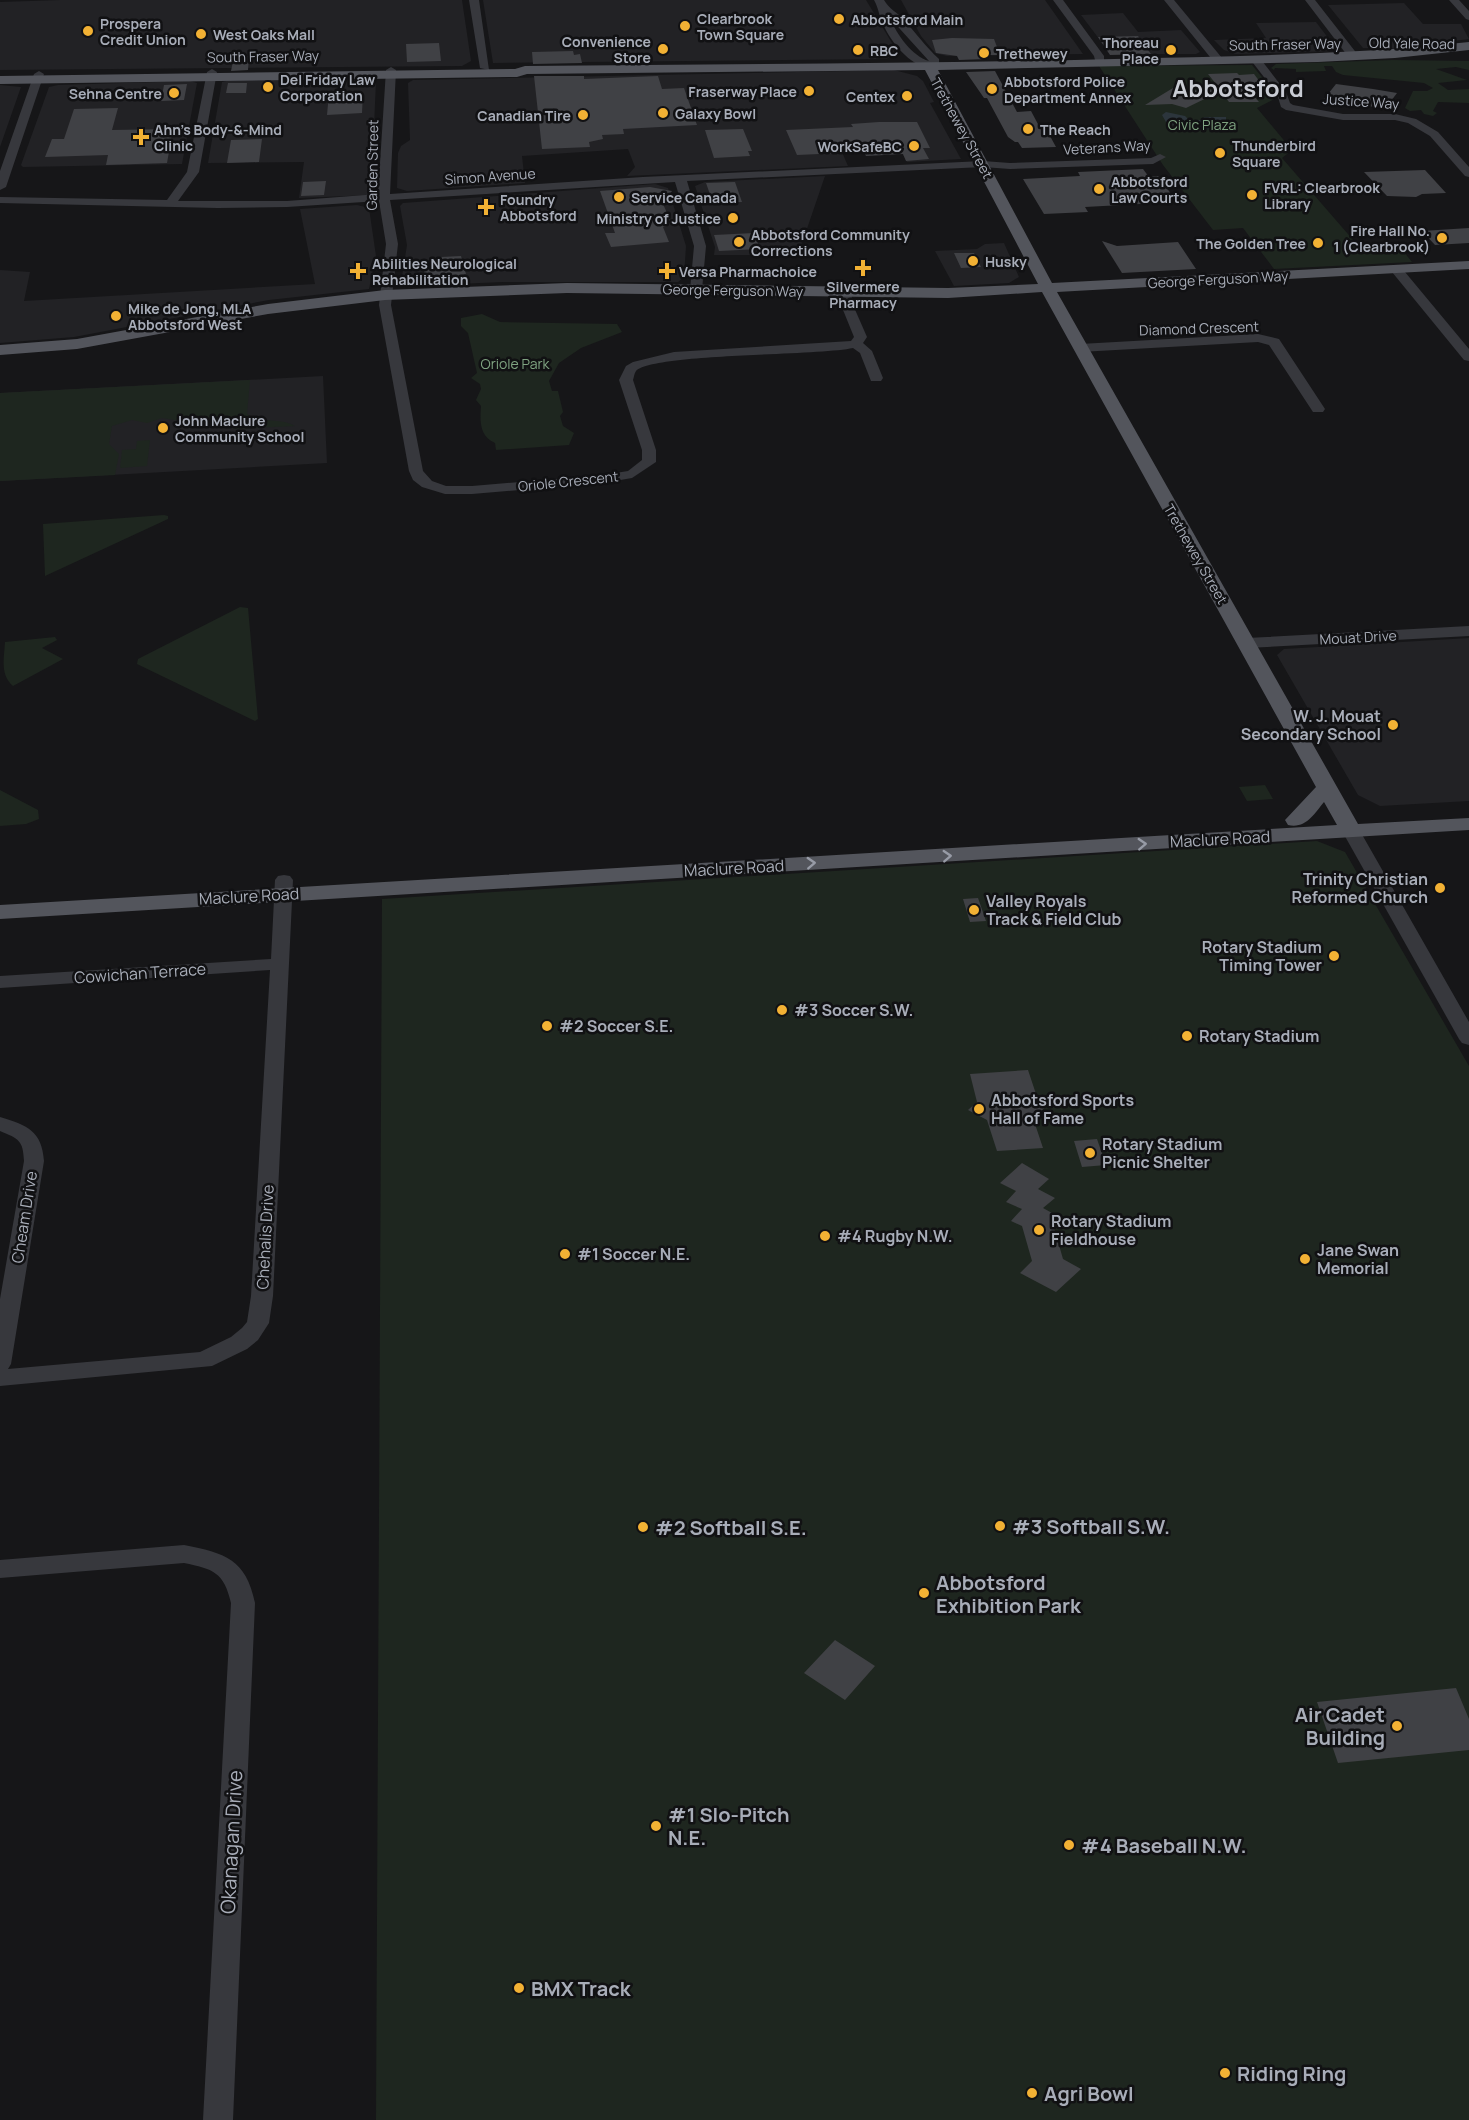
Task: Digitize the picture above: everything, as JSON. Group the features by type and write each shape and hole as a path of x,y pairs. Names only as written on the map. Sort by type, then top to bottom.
{"main road":[{"name":"South Fraser Way","path":"927,63 979,66 1354,57 1469,46"},
{"path":"866,65 897,57 904,52 904,47"},
{"path":"354,70 383,65 387,63 391,54"},
{"name":"Old Yale Road","path":"1354,57 1469,59"},
{"name":"South Fraser Way","path":"0,80 188,72 212,75 485,68 525,70 1066,60 1100,62"},
{"name":"Trethewey Street","path":"927,63 1080,348 1348,824"},
{"path":"866,65 911,72 939,86 952,72 979,66"},
{"name":"South Fraser Way","path":"0,75 38,77 390,72 517,73 525,70"},
{"name":"George Ferguson Way","path":"0,350 77,344 268,309 385,295 525,289 948,293 1469,265"},
{"path":"1296,820 1327,787"},
{"name":"Maclure Road","path":"0,897 283,887 1348,824 1469,810"},
{"name":"Maclure Road","path":"0,912 283,887 1296,820 1348,824 1469,824"}],"street":[{"path":"474,0 485,68"},
{"path":"1058,0 1100,62"},
{"path":"1169,0 1218,60"},
{"path":"1310,0 1354,57"},
{"path":"1454,0 1469,17"},
{"name":"Trethewey Street","path":"881,4 884,19 904,47 927,63"},
{"name":"Trethewey Street","path":"881,4 899,20 927,63"},
{"name":"Justice Way","path":"1255,59 1281,94 1285,105 1290,108 1344,117 1395,117 1412,121 1434,134 1469,174"},
{"name":"Garden Street","path":"385,295 392,244 384,198 390,72"},
{"path":"171,204 193,172 212,75"},
{"path":"0,187 38,77"},
{"name":"Veterans Way","path":"1148,153 1157,154 1160,157 1153,160 1010,166 982,164 1007,160 1148,153"},
{"name":"Simon Avenue","path":"0,200 257,205 680,178 982,164"},
{"path":"680,178 700,246 696,290"},
{"path":"1396,269 1469,357"},
{"path":"845,292 847,305 861,338 855,344 866,351 876,378"},
{"name":"Oriole Crescent","path":"385,295 386,314 416,471 418,477 427,484 446,490 472,490 603,479 632,474 649,462 649,450 626,380 631,369 646,361 674,356 841,347 855,344"},
{"path":"1450,334 1469,333"},
{"name":"Diamond Crescent","path":"1080,348 1258,338 1269,340 1274,342 1318,409"},
{"name":"Mouat Drive","path":"1247,643 1469,631"},
{"name":"Trethewey Street","path":"1348,824 1469,1039"},
{"name":"Chehalis Drive","path":"0,1378 204,1360 239,1343 258,1323 262,1304 283,887"},
{"name":"Cowichan Terrace","path":"0,982 280,964"},
{"name":"Cheam Drive","path":"0,1124 23,1133 33,1144 34,1161 0,1364"},
{"name":"Okanagan Drive","path":"0,1569 184,1554 205,1558 227,1568 240,1582 243,1604 218,2120"}],"shaded area":[{"name":"West Oaks Mall","path":"462,0 471,61 462,66 0,70 0,2"},
{"name":"Clearbrook Town Square","path":"483,0 866,0 898,53 886,59 493,63"},
{"path":"901,0 1045,0 1083,54 947,56 935,53 921,36"},
{"path":"1404,3 1423,24 1461,24 1469,39 1400,48 1363,48 1328,5"},
{"path":"1123,13 1138,32 1181,30 1200,52 1196,54 1119,54 1109,52 1081,15"},
{"path":"1316,22 1338,51 1236,54 1224,50 1214,40 1266,38 1256,23"},
{"path":"894,70 917,76 923,81 934,102 930,103 961,159 907,162 891,133 835,136 848,166 627,176 635,167 628,149 522,156 525,183 407,191 397,188 398,153 401,146 410,140 408,83 413,80"},
{"path":"367,78 376,81 371,195 299,198 304,162 208,163 222,82 234,79"},
{"path":"190,81 197,83 182,164 23,167 21,165 49,87"},
{"path":"0,85 21,87 0,147"},
{"path":"1166,112 1185,116 1189,120 1226,117 1226,120 1214,128 1180,127 1166,122 1162,115"},
{"path":"825,176 798,255 714,255 715,247 695,186 705,182"},
{"path":"655,184 668,188 686,246 684,277 678,282 503,282 410,286 401,283 407,245 400,206 403,203"},
{"path":"357,205 369,208 376,256 369,289 269,300 74,337 0,343 0,270 30,272 24,301 315,284 300,209"},
{"path":"1004,243 1019,277 1009,283 954,286 935,251 977,249 985,244"},
{"name":"John Maclure Community School","path":"323,376 327,463 0,481 0,393"},
{"name":"W. J. Mouat Secondary School","path":"1469,638 1469,801 1380,806 1358,795 1277,655 1284,649"}],"green space":[{"path":"1393,60 1469,61 1469,70 1456,67 1436,69 1467,80 1438,83 1448,90 1469,89 1469,103 1438,102 1433,111 1437,113 1433,116 1424,114 1421,110 1410,111 1405,108 1413,91 1427,91 1433,88 1424,83 1343,75 1336,72 1332,66 1324,66 1326,71 1296,72 1296,69 1275,68 1274,70 1271,68 1276,64"},
{"name":"Civic Plaza","path":"1252,65 1278,97 1257,108 1292,150 1282,158 1354,241 1362,240 1377,248 1404,252 1412,262 1274,269 1243,228 1213,230 1163,165 1099,66"},
{"name":"Oriole Park","path":"482,314 500,322 617,324 622,332 581,348 559,363 549,381 552,391 558,391 563,412 560,416 563,426 574,433 569,445 496,450 495,443 483,432 481,406 476,400 481,389 480,384 471,378 477,373 468,333 461,326 461,318"},
{"path":"250,380 247,414 258,419 289,423 295,426 233,429 233,418 225,415 204,419 198,416 190,417 182,421 162,418 147,423 132,420 112,426 109,444 119,454 115,475 0,481 0,393"},
{"path":"150,440 147,466 120,468 122,450 136,449 137,441"},
{"path":"168,516 168,519 45,576 43,524"},
{"path":"240,607 248,608 258,719 255,721 137,664 138,659"},
{"path":"55,637 57,640 42,648 63,659 13,686 4,672 5,642"},
{"path":"1265,785 1273,799 1247,801 1239,787"},
{"path":"0,790 38,810 39,819 26,824 0,826"},
{"name":"Abbotsford Exhibition Park","path":"1317,841 1345,852 1469,1066 1469,2120 376,2120 382,899"}],"building":[{"path":"1138,36 1151,54 1110,55 1098,37"},
{"path":"994,39 1000,55 986,55 988,59 959,60 957,56 936,53 932,40"},
{"path":"439,43 441,61 407,62 406,44"},
{"path":"573,51 574,55 580,54 582,63 533,64 532,52"},
{"path":"234,56 249,56 248,70 231,71"},
{"path":"995,71 1017,112 1031,111 1039,126 1044,125 1056,147 1022,148 1018,142 1008,137 987,98 984,98 966,72"},
{"path":"1237,73 1239,75 1254,74 1266,90 1249,90 1259,102 1229,102 1221,91 1186,108 1172,104 1145,105 1173,88 1183,91 1220,89 1208,74"},
{"name":"Canadian Tire","path":"534,76 584,76 584,79 658,76 662,89 684,88 697,125 623,129 624,134 602,135 603,139 589,142 590,147 542,149"},
{"path":"228,83 247,83 246,93 226,93"},
{"name":"Sehna Centre","path":"187,84 184,100 161,101 164,85"},
{"path":"1336,84 1397,93 1388,105 1377,104 1375,107 1324,99"},
{"path":"363,92 362,113 327,115 329,93"},
{"path":"118,108 112,130 173,129 167,163 106,165 108,155 45,157 52,139 64,139 74,109"},
{"path":"917,122 930,148 923,148 929,159 906,161 903,154 866,156 864,152 797,155 786,130 853,127 851,124"},
{"path":"743,129 752,151 748,151 750,156 714,158 705,130"},
{"path":"262,139 259,162 227,163 231,140"},
{"name":"Abbotsford Law Courts","path":"1143,169 1149,177 1158,176 1177,202 1085,207 1088,212 1044,214 1023,179 1080,176 1078,172"},
{"path":"1425,170 1446,193 1422,194 1416,197 1387,196 1364,172"},
{"path":"326,181 324,195 301,196 303,182"},
{"path":"735,182 742,202 713,203 706,183"},
{"path":"650,187 672,191 663,204 671,222 663,227 669,242 611,247 605,233 615,233 600,191"},
{"name":"Fire Hall No. 1 (Clearbrook)","path":"1469,228 1469,243 1435,245 1422,231"},
{"name":"Abbotsford Community Corrections","path":"754,233 760,249 719,251 714,235"},
{"path":"1102,241 1117,246 1178,242 1196,269 1122,273"},
{"path":"954,253 974,253 981,267 961,268"},
{"path":"461,256 466,274 461,275 463,282 427,284 422,262 442,261 441,257"},
{"name":"Valley Royals Track & Field Club","path":"978,898 986,921 970,922 963,899"},
{"path":"1028,1070 1038,1100 1048,1105 1033,1118 1043,1148 997,1151 987,1120 968,1110 977,1102 970,1074"},
{"name":"Rotary Stadium Picnic Shelter","path":"1097,1139 1106,1165 1082,1167 1074,1141"},
{"name":"Rotary Stadium Fieldhouse","path":"1022,1163 1049,1179 1038,1189 1055,1198 1043,1208 1061,1218 1053,1224 1063,1259 1081,1269 1056,1292 1020,1273 1032,1261 1022,1226 1011,1221 1022,1209 1006,1202 1016,1191 1000,1183"},
{"path":"835,1640 875,1666 845,1700 804,1673"},
{"name":"Air Cadet Building","path":"1456,1688 1469,1719 1469,1750 1338,1763 1317,1702"}],"place":[{"name":"Abbotsford Main","path":"839,19"},
{"name":"Clearbrook Town Square","path":"685,26"},
{"name":"Prospera Credit Union","path":"88,31"},
{"name":"West Oaks Mall","path":"201,34"},
{"name":"Convenience Store","path":"663,49"},
{"name":"RBC","path":"858,50"},
{"name":"Thoreau Place","path":"1171,50"},
{"name":"Trethewey","path":"984,53"},
{"name":"Del Friday Law Corporation","path":"268,87"},
{"name":"Abbotsford Police Department Annex","path":"992,89"},
{"name":"Fraserway Place","path":"809,91"},
{"name":"Sehna Centre","path":"174,93"},
{"name":"Centex","path":"907,96"},
{"name":"Galaxy Bowl","path":"663,113"},
{"name":"Canadian Tire","path":"583,115"},
{"name":"The Reach","path":"1028,129"},
{"name":"Ahn's Body-&-Mind Clinic","path":"141,137"},
{"name":"WorkSafeBC","path":"914,146"},
{"name":"Thunderbird Square","path":"1220,153"},
{"name":"Abbotsford Law Courts","path":"1099,189"},
{"name":"FVRL: Clearbrook Library","path":"1252,195"},
{"name":"Service Canada","path":"619,197"},
{"name":"Foundry Abbotsford","path":"486,207"},
{"name":"Ministry of Justice","path":"733,218"},
{"name":"Fire Hall No. 1 (Clearbrook)","path":"1442,238"},
{"name":"Abbotsford Community Corrections","path":"739,242"},
{"name":"The Golden Tree","path":"1318,243"},
{"name":"Husky","path":"973,261"},
{"name":"Silvermere Pharmacy","path":"863,268"},
{"name":"Abilities Neurological Rehabilitation","path":"358,271"},
{"name":"Versa Pharmachoice","path":"667,271"},
{"name":"Mike de Jong, MLA Abbotsford West","path":"116,316"},
{"name":"John Maclure Community School","path":"163,428"},
{"name":"W. J. Mouat Secondary School","path":"1393,725"},
{"name":"Trinity Christian Reformed Church","path":"1440,888"},
{"name":"Valley Royals Track & Field Club","path":"974,910"},
{"name":"Rotary Stadium Timing Tower","path":"1334,956"},
{"name":"#3 Soccer S.W.","path":"782,1010"},
{"name":"#2 Soccer S.E.","path":"547,1026"},
{"name":"Rotary Stadium","path":"1187,1036"},
{"name":"Abbotsford Sports Hall of Fame","path":"979,1109"},
{"name":"Rotary Stadium Picnic Shelter","path":"1090,1153"},
{"name":"Rotary Stadium Fieldhouse","path":"1039,1230"},
{"name":"#4 Rugby N.W.","path":"825,1236"},
{"name":"#1 Soccer N.E.","path":"565,1254"},
{"name":"Jane Swan Memorial","path":"1305,1259"},
{"name":"#3 Softball S.W.","path":"1000,1526"},
{"name":"#2 Softball S.E.","path":"643,1527"},
{"name":"Abbotsford Exhibition Park","path":"924,1593"},
{"name":"Air Cadet Building","path":"1397,1726"},
{"name":"#1 Slo-Pitch N.E.","path":"656,1826"},
{"name":"#4 Baseball N.W.","path":"1069,1845"},
{"name":"BMX Track","path":"519,1988"},
{"name":"Riding Ring","path":"1225,2073"},
{"name":"Agri Bowl","path":"1032,2093"}],"district":[{"name":"Abbotsford","path":"1238,87"}]}
